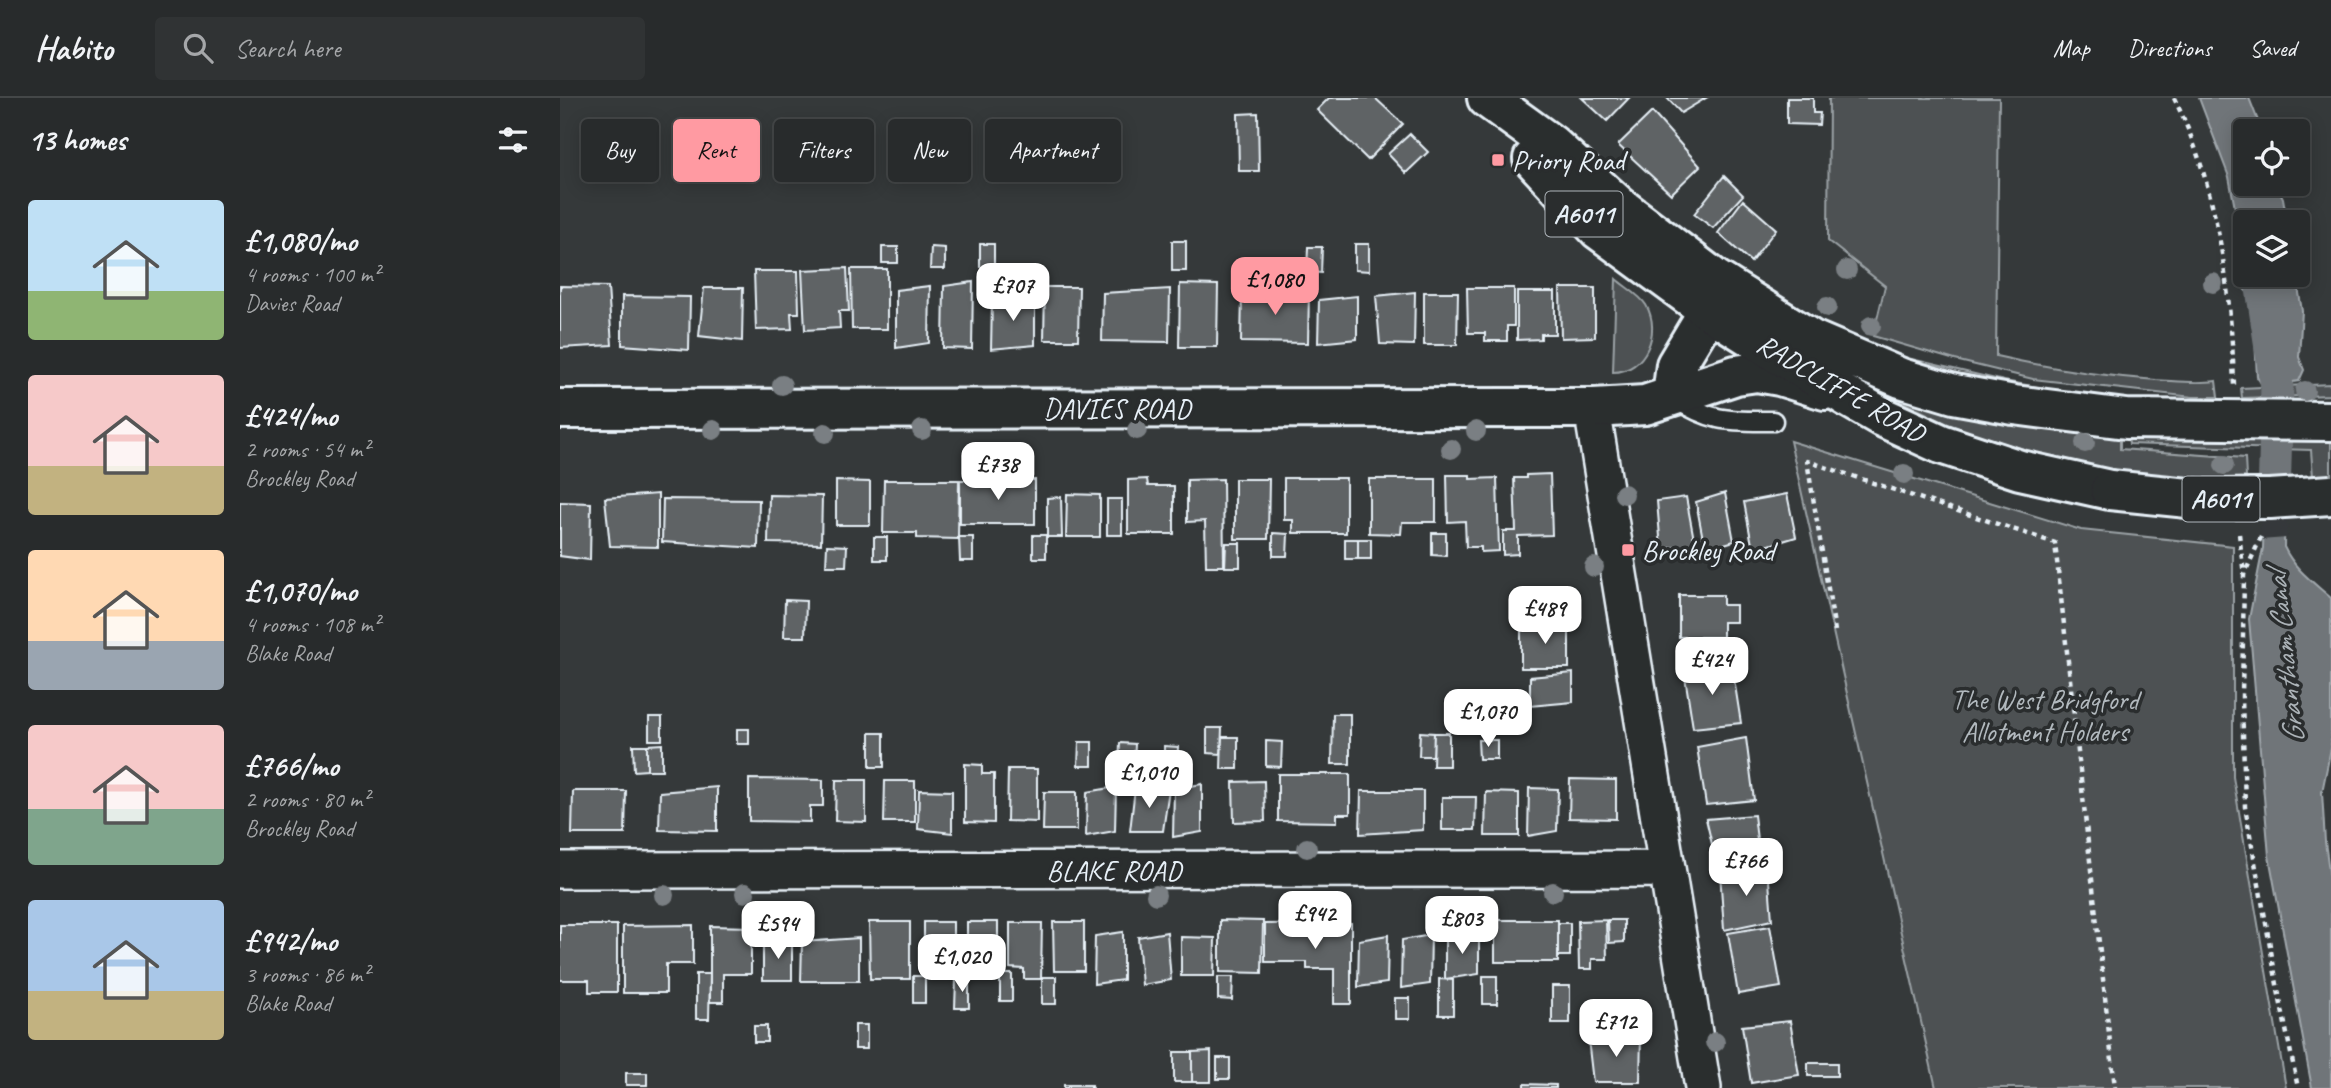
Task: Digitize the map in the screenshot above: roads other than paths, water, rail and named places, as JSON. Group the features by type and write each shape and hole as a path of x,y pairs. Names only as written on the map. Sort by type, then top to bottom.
{"main road":[{"name":"RADCLIFFE ROAD","path":"1477,98 1599,230 1716,297 1901,378 1954,394 2014,405 2126,419 2331,421"},
{"name":"RADCLIFFE ROAD","path":"1487,98 1552,145 1716,297 1844,395 1882,417 1941,444 2020,470 2110,490 2198,499 2270,499 2331,495"},
{"path":"1672,396 1676,365 1716,297"},
{"name":"DAVIES ROAD","path":"560,410 1594,408 1646,405 1736,375 1757,372 1844,395"}],"street":[{"path":"1594,408 1703,1088"},
{"name":"BLAKE ROAD","path":"560,870 1667,869"}],"lane":[{"path":"1672,396 1696,412 1713,419 1773,422"}],"water":[{"path":"2199,98 2249,98 2257,119 2233,119 2233,196 2282,196 2285,210 2235,210 2229,177"},
{"path":"2243,287 2298,287 2302,311 2299,357 2304,370 2299,381 2264,388 2257,377 2253,299"},
{"name":"Grantham Canal","path":"2266,455 2286,456 2284,547 2299,569 2331,598 2331,748 2322,792 2331,885 2331,1088 2312,1088 2269,856 2249,619 2263,548"}],"waterway":[{"name":"Grantham Canal","path":"2262,287 2277,387 2274,500"}],"place":[{"name":"Priory Road","path":"1498,160"},
{"name":"Brockley Road","path":"1628,550"}],"park label":[{"name":"The West Bridgford Allotment Holders","path":"2045,715"}]}
